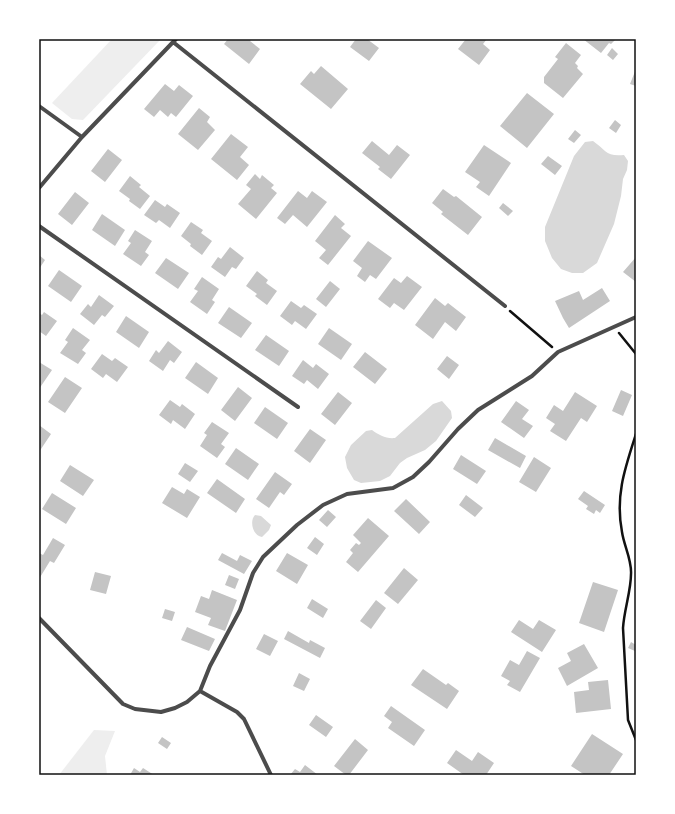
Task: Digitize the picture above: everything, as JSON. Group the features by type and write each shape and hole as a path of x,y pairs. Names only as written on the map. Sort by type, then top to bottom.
{"street":[{"path":"39,188 82,137 174,40 504,306"},
{"path":"39,106 82,137"},
{"path":"39,226 298,406"},
{"path":"39,618 123,704 135,709 161,712 175,708 187,702 200,691 210,666 240,610 253,573 263,557 291,530 323,505 347,494 393,488 413,477 478,410 532,376 558,352 636,317"},
{"path":"200,691 237,712 244,719 271,775"}],"path":[{"path":"504,306 558,352"},
{"path":"614,327 636,354"},
{"path":"636,434 623,476 620,512 622,532 632,574 624,614 623,628 628,720 636,740"}],"shaded area":[{"path":"112,39 161,39 83,120 72,119 52,103"},
{"path":"593,141 610,154 624,155 628,161 627,170 623,179 621,196 614,224 597,263 583,273 572,273 561,269 552,258 545,241 545,227 574,156 585,142"},
{"path":"442,401 451,411 452,418 436,441 425,450 407,458 400,463 390,476 380,481 361,483 354,480 347,468 345,457 351,445 366,431 372,430 377,434 389,438 395,438 433,404"},
{"path":"255,515 261,516 271,525 269,530 262,537 256,534 253,528 252,521"},
{"path":"94,730 115,731 105,756 107,775 59,775"}],"building":[{"path":"228,39 252,39 250,41 260,49 249,64 224,44"},
{"path":"356,39 367,39 379,48 369,61 350,47"},
{"path":"466,39 487,39 483,44 490,50 479,65 458,49"},
{"path":"583,39 616,39 611,44 609,43 601,53"},
{"path":"566,43 581,55 575,63 578,66 577,68 583,74 563,98 544,83 544,77 558,59 555,57"},
{"path":"612,48 618,54 613,60 607,55"},
{"path":"321,66 348,89 331,109 300,84 311,71 314,74"},
{"path":"636,69 636,86 630,84"},
{"path":"165,84 174,91 179,85 193,96 176,117 171,113 168,117 160,110 154,117 144,109"},
{"path":"527,93 554,114 527,148 500,126"},
{"path":"199,108 210,117 207,122 215,130 198,150 178,134"},
{"path":"615,120 621,125 616,133 609,128"},
{"path":"575,130 581,135 574,143 568,139"},
{"path":"231,134 248,147 240,157 249,165 237,180 211,159"},
{"path":"372,141 389,155 397,145 410,155 391,179 378,169 380,167 362,153"},
{"path":"484,145 511,163 489,196 476,187 480,182 465,172"},
{"path":"108,149 122,160 105,182 91,171"},
{"path":"548,156 562,166 555,175 541,164"},
{"path":"255,174 260,179 262,175 274,185 271,188 277,193 256,219 238,204 251,189 246,185"},
{"path":"130,176 141,185 139,187 150,196 140,209 119,191"},
{"path":"443,189 454,197 456,196 482,217 468,235 441,214 443,212 432,203"},
{"path":"298,191 307,198 312,191 327,202 307,227 293,215 285,224 277,218"},
{"path":"75,192 89,203 72,225 58,214"},
{"path":"155,200 165,207 167,204 180,213 170,228 159,220 156,223 144,215"},
{"path":"503,203 513,211 508,216 499,208"},
{"path":"102,214 125,230 115,246 92,230"},
{"path":"335,215 345,224 341,228 351,236 328,265 319,258 326,250 315,241"},
{"path":"191,222 203,230 201,233 212,241 202,255 190,246 191,244 181,236"},
{"path":"135,230 152,241 145,252 149,255 141,266 123,254 131,243 128,241"},
{"path":"368,241 392,258 376,279 370,275 365,282 357,276 362,268 353,261"},
{"path":"230,247 244,258 236,269 232,267 225,277 211,267 218,257 221,259"},
{"path":"39,255 45,260 39,269"},
{"path":"636,257 636,282 623,272"},
{"path":"166,258 189,273 178,289 155,273"},
{"path":"59,270 82,286 71,302 48,286"},
{"path":"257,271 268,280 266,283 277,291 267,305 255,296 257,294 246,286"},
{"path":"407,276 422,287 404,310 394,303 390,308 378,299 394,278 401,283"},
{"path":"202,277 219,289 212,300 215,302 207,314 190,302 198,291 194,289"},
{"path":"330,281 340,289 326,307 316,299"},
{"path":"602,288 610,301 569,328 555,301 579,291 583,300"},
{"path":"99,295 114,306 105,317 102,315 94,325 80,314 88,304 91,307"},
{"path":"435,298 445,306 448,303 466,317 456,331 445,322 433,339 415,325"},
{"path":"291,301 301,308 304,305 317,314 306,329 295,321 292,325 280,316"},
{"path":"229,307 252,323 241,338 218,323"},
{"path":"44,312 57,321 46,336 39,331 39,313 42,315"},
{"path":"126,316 149,332 139,348 116,332"},
{"path":"73,328 90,340 82,350 86,353 78,364 60,353 68,342 65,340"},
{"path":"329,328 352,344 341,360 318,344"},
{"path":"266,335 289,351 279,366 255,350"},
{"path":"168,341 182,352 174,363 170,360 163,371 149,361 156,350 159,353"},
{"path":"365,352 387,369 375,384 353,367"},
{"path":"102,354 112,361 115,358 128,367 117,382 106,374 103,378 91,369"},
{"path":"447,356 459,365 449,379 437,369"},
{"path":"303,360 313,368 316,364 329,374 318,389 307,380 304,384 292,376"},
{"path":"39,362 52,370 39,389"},
{"path":"196,362 218,378 208,394 185,378"},
{"path":"65,377 82,388 65,413 48,402"},
{"path":"238,387 252,398 235,421 221,410"},
{"path":"621,390 632,395 623,416 612,411"},
{"path":"338,392 352,403 335,425 321,414"},
{"path":"575,392 597,406 587,422 581,418 566,441 550,431 555,424 546,418 554,405 563,411"},
{"path":"170,400 180,407 182,404 195,414 185,429 173,420 171,424 159,415"},
{"path":"516,401 529,410 522,419 533,426 524,438 501,422"},
{"path":"265,407 288,423 277,439 254,423"},
{"path":"212,422 229,433 221,444 225,447 217,458 200,446 207,435 204,433"},
{"path":"39,425 51,434 39,452"},
{"path":"310,429 326,440 310,463 294,451"},
{"path":"495,438 526,456 520,468 488,450"},
{"path":"236,448 259,464 248,480 225,464"},
{"path":"461,455 486,471 477,484 453,469"},
{"path":"534,457 551,468 536,492 519,482"},
{"path":"185,463 198,471 190,482 178,474"},
{"path":"70,465 94,480 83,496 60,481"},
{"path":"275,472 292,484 284,495 280,492 269,508 256,499"},
{"path":"217,479 245,499 236,513 207,493"},
{"path":"172,487 184,494 187,489 200,497 187,518 162,503"},
{"path":"584,491 605,505 600,513 596,510 594,514 586,509 588,506 578,499"},
{"path":"52,493 76,508 66,524 42,509"},
{"path":"466,495 483,508 475,517 459,505"},
{"path":"406,499 430,522 419,534 394,511"},
{"path":"328,510 336,517 327,527 319,520"},
{"path":"368,518 389,536 358,572 346,562 353,553 350,550 356,543 359,545 361,543 353,535"},
{"path":"315,537 324,544 317,555 307,548"},
{"path":"53,538 65,545 54,563 50,561 39,579 39,553 43,555"},
{"path":"222,553 237,561 240,555 252,561 244,574 218,560"},
{"path":"287,553 308,565 297,584 276,571"},
{"path":"404,568 418,580 398,604 384,593"},
{"path":"95,572 111,576 106,594 90,590"},
{"path":"229,575 239,579 235,589 225,585"},
{"path":"593,582 618,590 604,632 579,623"},
{"path":"212,590 237,600 225,631 208,625 211,618 195,612 201,596 209,599"},
{"path":"312,599 328,609 323,618 307,608"},
{"path":"376,600 386,608 371,629 360,621"},
{"path":"165,609 175,612 172,621 162,618"},
{"path":"519,620 533,629 539,620 556,630 542,652 511,632"},
{"path":"187,627 215,639 209,651 181,640"},
{"path":"288,631 309,643 310,640 325,648 320,658 284,639"},
{"path":"264,634 278,641 270,656 256,649"},
{"path":"631,642 636,645 635,651 628,648"},
{"path":"584,644 598,668 567,686 558,668 571,661 567,653"},
{"path":"527,651 540,658 520,692 507,685 510,681 501,676 510,660 519,665"},
{"path":"423,669 446,685 448,683 459,691 447,709 411,685"},
{"path":"299,673 310,679 304,691 293,686"},
{"path":"608,680 611,709 576,713 574,692 589,690 588,682"},
{"path":"391,706 425,730 414,746 388,728 392,722 384,716"},
{"path":"316,715 333,727 326,737 309,725"},
{"path":"592,734 623,754 609,775 585,775 571,766"},
{"path":"162,737 171,743 167,749 158,743"},
{"path":"355,739 368,750 349,775 346,775 334,766"},
{"path":"456,750 472,761 478,752 494,763 486,775 464,775 447,763"},
{"path":"305,765 318,775 290,775 295,769 300,772"},
{"path":"134,768 140,772 143,768 154,775 130,775"}]}
